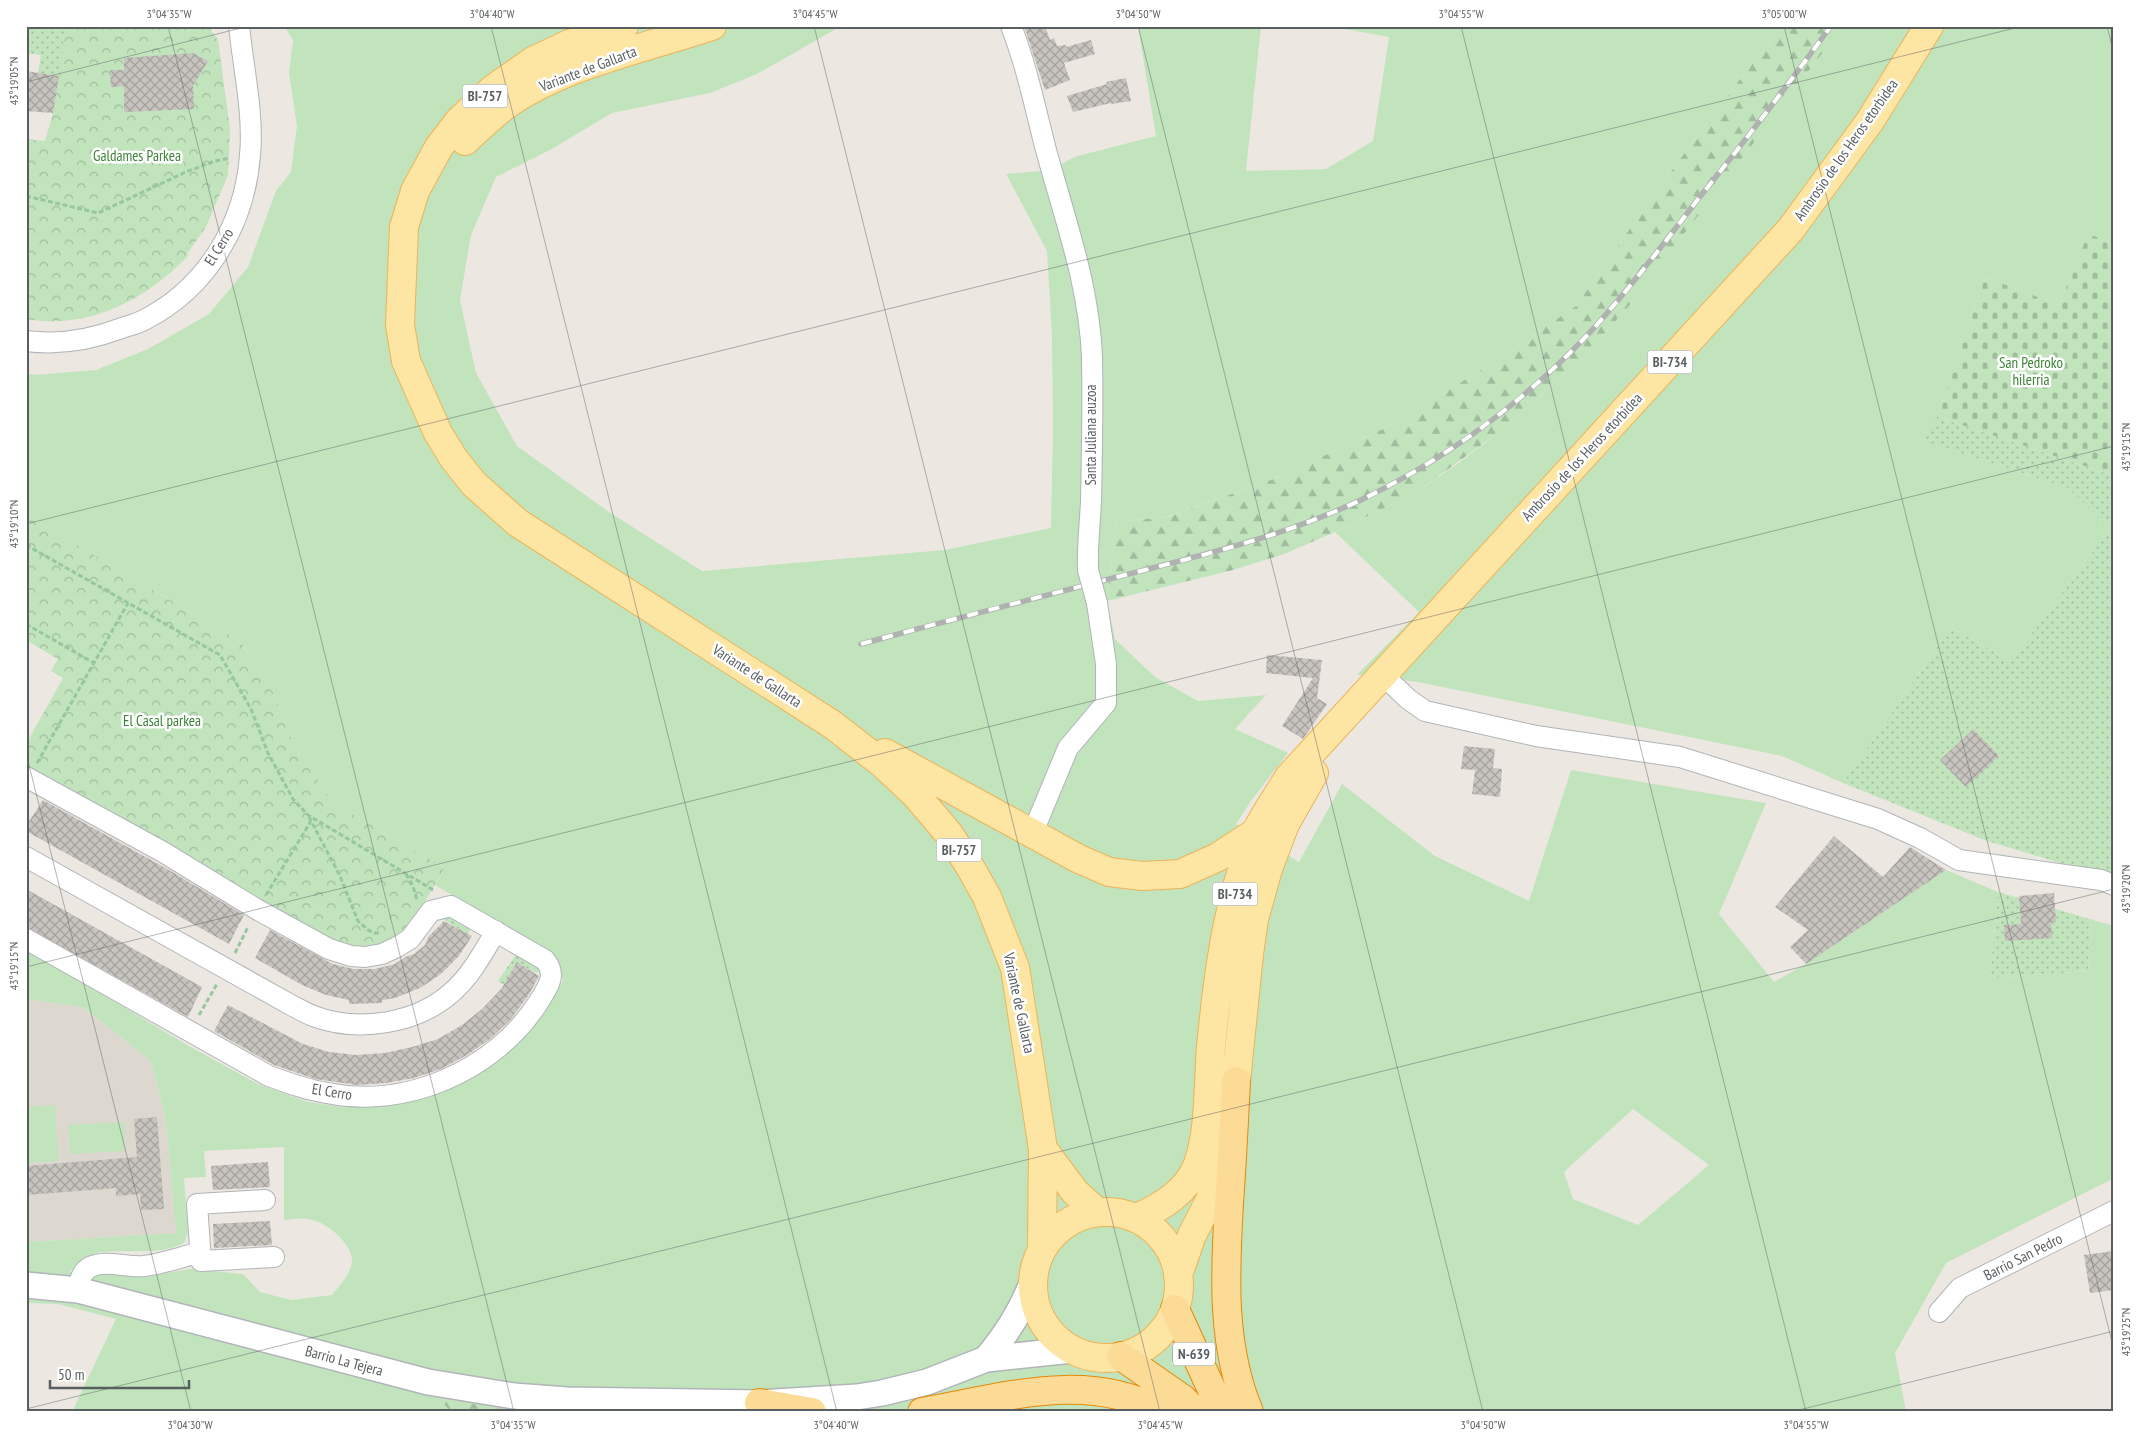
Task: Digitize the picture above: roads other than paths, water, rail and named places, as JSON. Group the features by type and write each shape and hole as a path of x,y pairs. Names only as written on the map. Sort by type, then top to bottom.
{"highway":[{"path":"1236,1081 1227,1246 1226,1304 1231,1351 1242,1396 1249,1412"},
{"name":"N-639","path":"1175,1309 1222,1412"},
{"name":"N-639","path":"1121,1356 1182,1399 1195,1412"},
{"path":"922,1412 1032,1392 1083,1388 1114,1393 1146,1403 1163,1412"},
{"path":"759,1403 812,1412"}],"main road":[{"name":"Variante de Gallarta","path":"403,263 440,173 455,151 484,123 509,103 549,81 594,64 712,26"},
{"name":"Ambrosio de los Heros etorbidea","path":"1350,711 1791,229 1870,121 1928,26"},
{"name":"Variante de Gallarta","path":"624,28 561,48 533,61 493,89 459,121 439,147 415,191 404,227 400,325 406,361 438,434 454,459 474,484 518,523 833,725 883,764 915,794 949,834 988,897 1015,968 1043,1149 1042,1247"},
{"name":"BI-734","path":"1137,1218 1178,1195 1189,1182 1198,1165 1203,1146 1206,1120 1217,984 1232,904 1256,832 1289,777 1350,711"},
{"name":"BI-734","path":"1178,1275 1192,1235 1210,1200 1218,1176 1236,1081 1254,919 1268,869 1297,800 1350,711"},
{"path":"833,725 1033,832 1079,859 1109,872 1142,876 1180,874 1218,857 1256,832"},
{"name":"Variante de Gallarta","path":"1043,1149 1075,1192 1097,1212"},
{"path":"1097,1212 1124,1214 1137,1218 1153,1228 1165,1242 1174,1258 1179,1292 1170,1320 1154,1340 1139,1350 1121,1356 1096,1357 1072,1350 1055,1338 1042,1322 1034,1303 1032,1283 1035,1265 1042,1247 1052,1234 1065,1223 1080,1216 1097,1212"}],"street":[{"name":"El Cerro","path":"26,341 42,343 94,338 144,320 192,287 229,236 241,207 250,155 250,124 239,26"},
{"path":"561,48 579,26"},
{"name":"Santa Juliana auzoa","path":"1011,26 1023,56 1046,150 1075,246 1084,294 1092,356 1091,503 1087,550 1088,570 1096,603 1106,664 1106,703 1068,748 1033,832"},
{"path":"509,103 550,70 576,57 617,44 624,28 650,37 672,40"},
{"path":"1382,674 1408,699 1425,711 1536,736 1680,757 1878,819 1920,838 1959,860 2101,880 2114,886"},
{"name":"El Cerro","path":"26,939 269,1076 328,1094 363,1097 400,1093 427,1086 466,1070 500,1048 530,1015 551,982 551,967 545,960 452,906 431,911 410,939 397,948 382,954 365,957 350,956 329,948 258,910 30,772"},
{"path":"26,857 291,1005 315,1016 340,1023 384,1023 407,1017 434,1006 451,993 470,972 496,931"},
{"path":"265,1200 197,1204 201,1260 274,1257"},
{"name":"Barrio San Pedro","path":"1939,1312 1960,1288 2114,1211"},
{"path":"78,1290 80,1280 89,1268 102,1264 145,1266 200,1252"},
{"path":"986,1359 1006,1335 1018,1315 1032,1283"},
{"name":"Barrio La Tejera","path":"26,1285 78,1290 370,1368 446,1386 514,1396 567,1400 668,1402 759,1403 823,1401 882,1393 927,1382 986,1359"},
{"path":"986,1359 1072,1350"}],"railway":[{"path":"861,644 1242,544 1333,512 1395,483 1426,465 1486,424 1514,402 1568,355 1593,329 1661,248 1831,26"}],"park label":[{"name":"Galdames Parkea","path":"137,156"},
{"name":"San Pedroko hilerria","path":"2031,372"},
{"name":"El Casal parkea","path":"162,721"}]}
